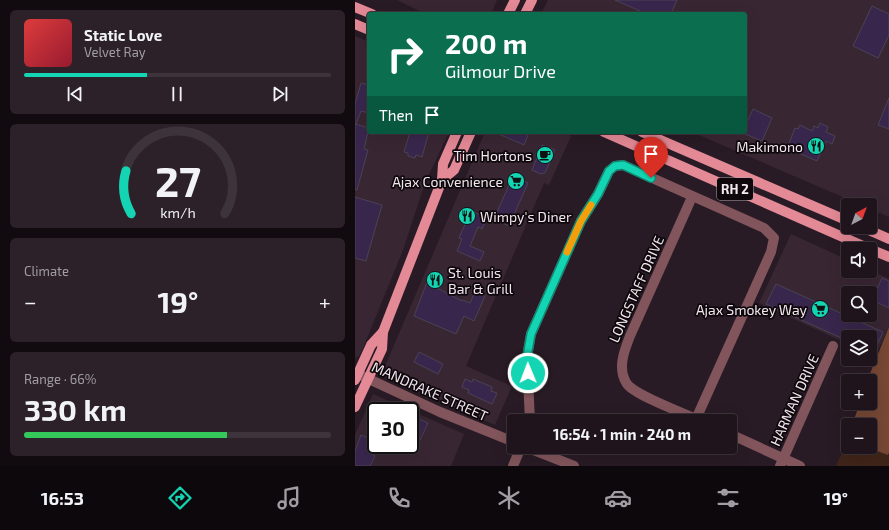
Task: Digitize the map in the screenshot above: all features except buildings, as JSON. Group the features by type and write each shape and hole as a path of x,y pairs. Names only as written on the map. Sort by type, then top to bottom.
{"main road":[{"path":"509,12 515,0"},
{"path":"526,12 532,0"},
{"path":"355,7 367,12"},
{"path":"355,24 367,29"},
{"path":"355,407 382,349 383,332 442,180 443,164 456,134"},
{"path":"442,180 454,170 470,134"},
{"name":"RH 2","path":"609,134 854,242"},
{"name":"RH 2","path":"647,134 841,218"},
{"path":"877,234 889,239"},
{"name":"RH 2","path":"877,252 889,257"},
{"path":"356,375 371,345 383,332"}],"street":[{"path":"530,414 527,357 531,334 581,221 598,194 609,171 615,166 623,165 764,228 774,238 771,252 702,414"},
{"name":"LONGSTAFF DRIVE","path":"685,414 664,405 627,384 622,367 623,353 630,336 693,197"},
{"name":"HARMAN DRIVE","path":"782,462 833,346"},
{"name":"MANDRAKE STREET","path":"356,375 440,412 507,439"},
{"path":"737,438 782,462 800,466"},
{"path":"513,466 518,454"},
{"path":"544,454 574,466"}],"shaded area":[{"path":"397,0 497,0 492,12 422,12"},
{"path":"548,0 889,0 889,217 877,212 877,198 845,198 697,134 747,134 747,12 542,12"},
{"path":"355,36 367,41 367,134 448,134 425,183 403,250 363,348 359,356 355,358"},
{"path":"484,134 567,134 571,136 549,185 544,183 466,366 512,386 495,425 386,376 383,371"},
{"path":"791,234 841,257 841,278 877,278 877,273 889,279 889,327 877,353 877,330 841,330 841,341 759,303"},
{"path":"889,327 888,455 877,451 877,418 855,418 857,410 877,410 877,374 870,374 873,366 877,366 877,356"},
{"path":"373,394 391,402 369,402"},
{"path":"367,408 367,454 419,454 419,414 464,434 451,466 355,466 355,435"},
{"path":"877,451 889,455 889,466 836,466 841,454 877,454"}],"slow traffic":[{"path":"567,252 581,221 591,205"}],"place":[{"name":"Makimono","path":"816,146"},
{"name":"Tim Hortons","path":"545,155"},
{"name":"Ajax Convenience","path":"516,181"},
{"name":"Wimpy's Diner","path":"467,216"},
{"name":"St. Louis Bar & Grill","path":"435,280"},
{"name":"Ajax Smokey Way","path":"820,309"}],"route":[{"path":"528,373 527,357 531,334 581,221 598,194 609,171 615,166 623,165 651,178"}]}
